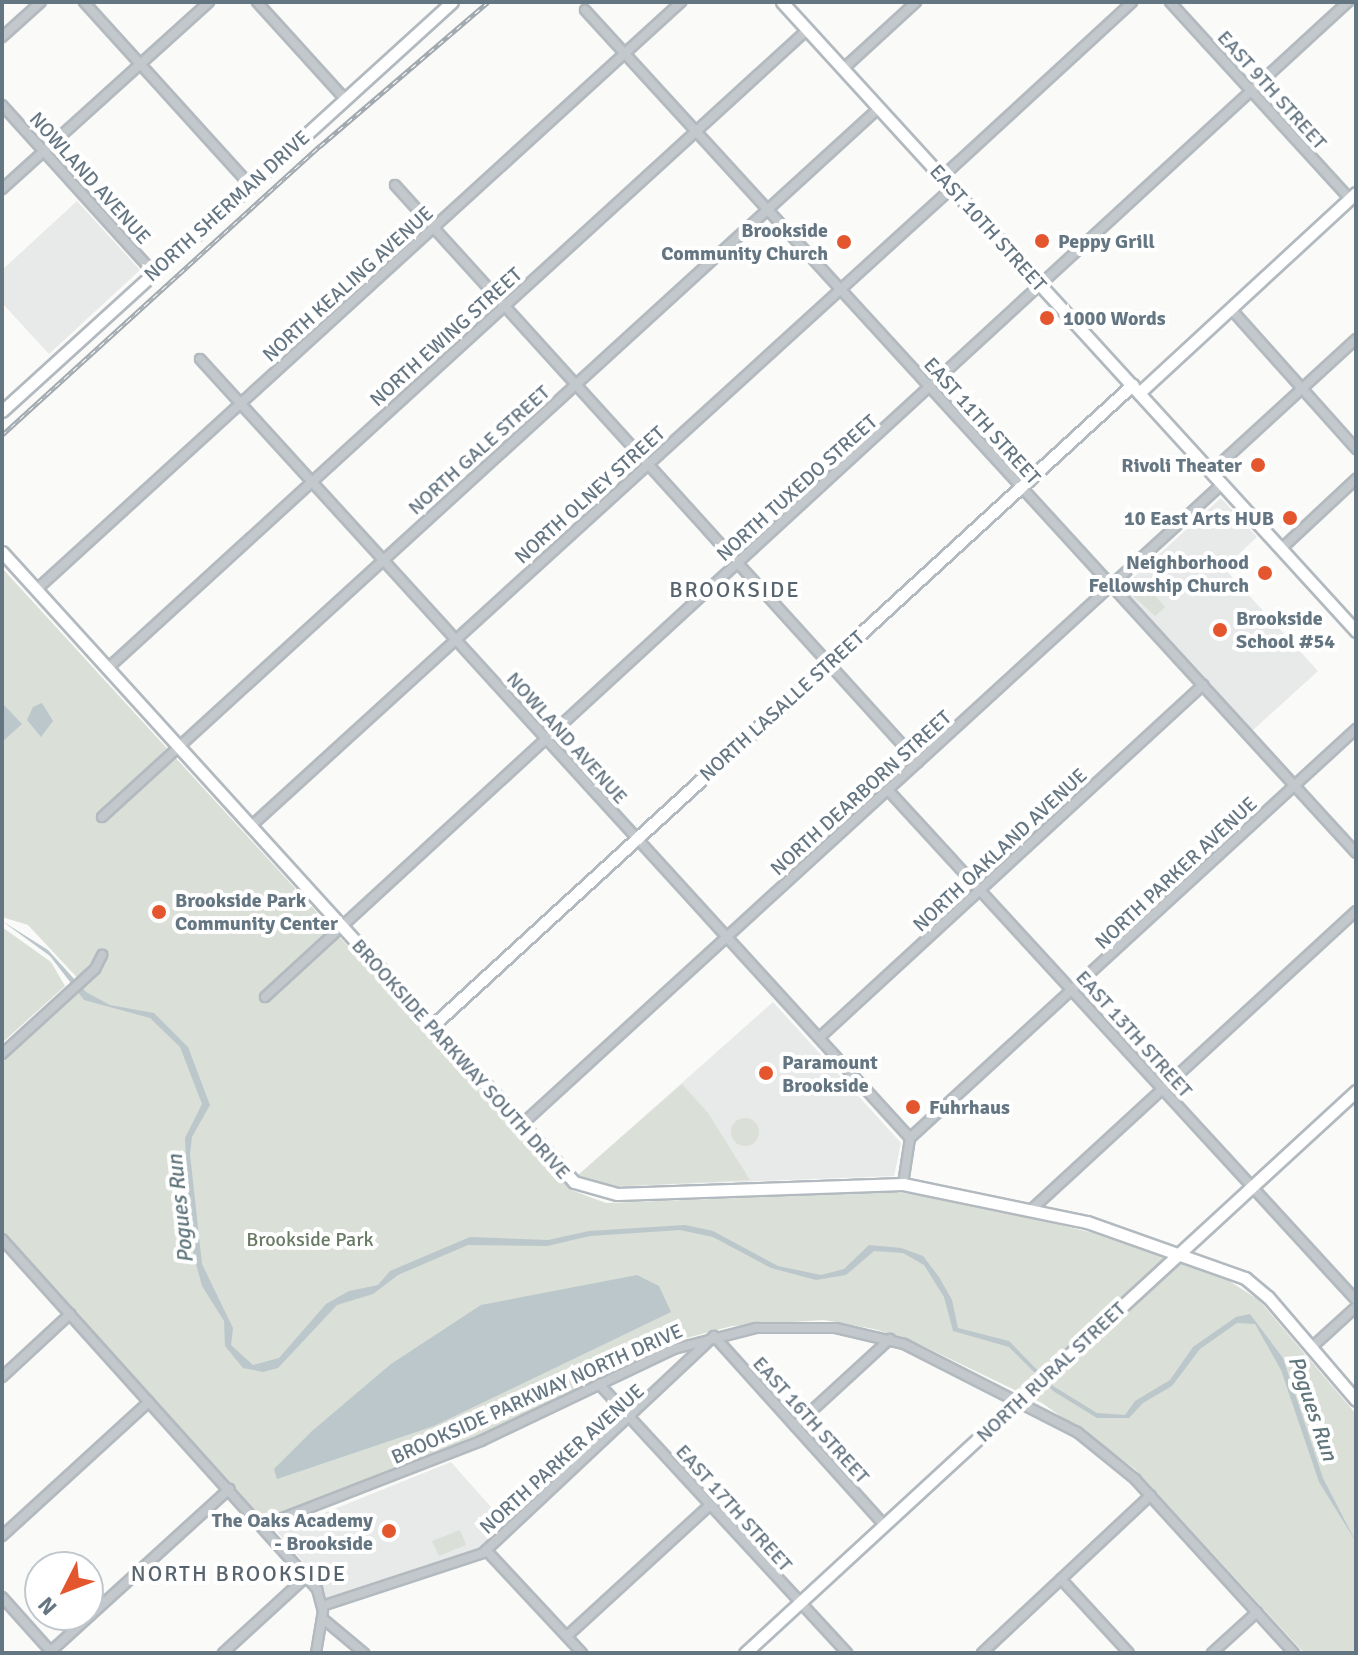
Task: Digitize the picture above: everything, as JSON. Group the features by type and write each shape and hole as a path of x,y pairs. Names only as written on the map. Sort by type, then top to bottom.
{"main road":[{"name":"NORTH SHERMAN DRIVE","path":"2,411 452,2"},
{"name":"EAST 10TH STREET","path":"782,2 1356,631"},
{"name":"NORTH LASALLE STREET","path":"431,1027 1021,487 1231,309 1353,196"},
{"name":"BROOKSIDE PARKWAY SOUTH DRIVE","path":"2,552 571,1180 605,1194 903,1184 1032,1209 1182,1252 1251,1283 1312,1347 1356,1400"},
{"name":"NORTH RURAL STREET","path":"745,1653 1356,1091"}],"street":[{"path":"2,37 41,2"},
{"path":"84,2 250,185"},
{"path":"2,189 209,2"},
{"path":"257,2 345,99"},
{"name":"NORTH KEALING AVENUE","path":"36,590 681,2"},
{"path":"843,69 916,2"},
{"path":"942,177 1132,2"},
{"name":"EAST 9TH STREET","path":"1170,2 1353,196"},
{"name":"NORTH TUXEDO STREET","path":"265,997 1348,2"},
{"name":"EAST 11TH STREET","path":"585,10 1356,853"},
{"name":"NORTH EWING STREET","path":"107,669 807,30"},
{"name":"NOWLAND AVENUE","path":"2,105 154,273"},
{"name":"NORTH GALE STREET","path":"102,817 879,108"},
{"path":"395,185 918,762"},
{"name":"NORTH OLNEY STREET","path":"250,827 952,188"},
{"path":"1231,309 1356,449"},
{"path":"1211,472 1356,339"},
{"name":"NOWLAND AVENUE","path":"200,359 910,1138"},
{"path":"1281,549 1356,479"},
{"name":"NORTH DEARBORN STREET","path":"520,1126 1222,484"},
{"name":"NORTH OAKLAND AVENUE","path":"819,1038 1203,685"},
{"name":"NORTH PARKER AVENUE","path":"910,1138 1356,729"},
{"name":"EAST 13TH STREET","path":"888,790 1356,1300"},
{"path":"1032,1209 1356,911"},
{"path":"2,1054 83,981 102,955"},
{"path":"903,1184 910,1138"},
{"path":"2,1239 307,1576 322,1606 316,1653"},
{"path":"1312,1347 1356,1307"},
{"path":"2,1377 70,1314"},
{"name":"BROOKSIDE PARKWAY NORTH DRIVE","path":"262,1526 472,1445 599,1384 714,1336 790,1325 890,1339 1021,1400 1103,1451 1151,1495 1294,1653"},
{"name":"NORTH PARKER AVENUE","path":"322,1606 486,1550 714,1336"},
{"name":"EAST 16TH STREET","path":"714,1336 884,1525"},
{"path":"795,1426 890,1339"},
{"name":"EAST 17TH STREET","path":"599,1384 847,1653"},
{"path":"2,1536 149,1402"},
{"path":"2,1597 51,1652 229,1489"},
{"path":"982,1653 1151,1495"},
{"path":"567,1636 710,1505"},
{"path":"486,1550 582,1653"},
{"path":"223,1653 307,1576"},
{"path":"1061,1579 1129,1653"},
{"path":"1212,1653 1257,1612"},
{"path":"322,1618 364,1653"}],"shaded area":[{"path":"77,201 140,270 49,354 2,303 2,270"},
{"name":"Brookside School #54","path":"1221,498 1257,537 1224,568 1318,671 1252,731 1122,588"},
{"path":"2,703 22,724 2,742"},
{"path":"42,703 53,721 41,737 27,720 33,707"},
{"path":"2,921 48,950 86,992 110,1005 154,1013 188,1047 210,1105 192,1137 190,1154 202,1264 233,1328 231,1345 253,1365 279,1358 326,1304 349,1291 378,1285 390,1271 470,1237 548,1240 589,1231 685,1225 713,1231 778,1266 821,1275 844,1269 869,1245 901,1248 923,1256 939,1277 952,1300 958,1328 1009,1341 1053,1386 1097,1413 1125,1415 1135,1401 1170,1380 1193,1347 1236,1317 1250,1314 1283,1358 1323,1478 1356,1542 1319,1482 1281,1370 1255,1324 1237,1323 1200,1349 1172,1386 1143,1403 1129,1418 1097,1418 1053,1391 1009,1347 953,1331 944,1297 924,1265 903,1253 874,1251 846,1275 816,1280 771,1268 713,1237 680,1230 590,1236 547,1246 468,1245 398,1275 373,1294 337,1305 278,1368 263,1372 243,1368 225,1346 224,1321 202,1286 190,1241 185,1138 202,1104 180,1047 150,1018 84,1000 50,956"},
{"name":"Paramount Brookside","path":"773,1002 901,1143 894,1176 606,1187 577,1176"},
{"path":"637,1275 659,1286 671,1312 434,1426 277,1479 274,1469 312,1431 391,1364 481,1305"},
{"name":"The Oaks Academy - Brookside","path":"451,1462 507,1525 478,1551 327,1599 321,1582 277,1532"}],"green space":[{"name":"Brookside Park","path":"2,568 571,1190 606,1203 892,1192 945,1197 1093,1233 1226,1279 1259,1300 1356,1414 1356,1653 1304,1653 1135,1469 1042,1403 919,1344 874,1329 824,1320 732,1326 679,1340 498,1427 265,1521 2,1230 2,1063 85,986 28,925 2,917"},
{"path":"1139,578 1165,607 1155,616 1126,589"},
{"path":"2,927 51,962 65,986 2,1043"},
{"path":"682,1084 708,1113 750,1180 606,1187 577,1176"},
{"path":"745,1118 755,1122 759,1132 755,1142 745,1146 735,1142 731,1132 735,1122"},
{"path":"460,1530 466,1545 439,1556 432,1541"}],"railway":[{"path":"2,435 320,146 488,2"}],"place":[{"name":"Peppy Grill","path":"1042,241"},
{"name":"Brookside Community Church","path":"844,242"},
{"name":"1000 Words","path":"1047,318"},
{"name":"Rivoli Theater","path":"1258,465"},
{"name":"10 East Arts HUB","path":"1290,518"},
{"name":"Neighborhood Fellowship Church","path":"1265,573"},
{"name":"Brookside School #54","path":"1220,630"},
{"name":"Brookside Park Community Center","path":"159,912"},
{"name":"Paramount Brookside","path":"766,1073"},
{"name":"Fuhrhaus","path":"913,1107"},
{"name":"The Oaks Academy - Brookside","path":"389,1531"}],"district":[{"name":"BROOKSIDE","path":"735,590"},
{"name":"NORTH BROOKSIDE","path":"239,1574"}],"water label":[{"name":"Pogues Run","path":"180,1209"},
{"name":"Pogues Run","path":"1313,1408"}]}
